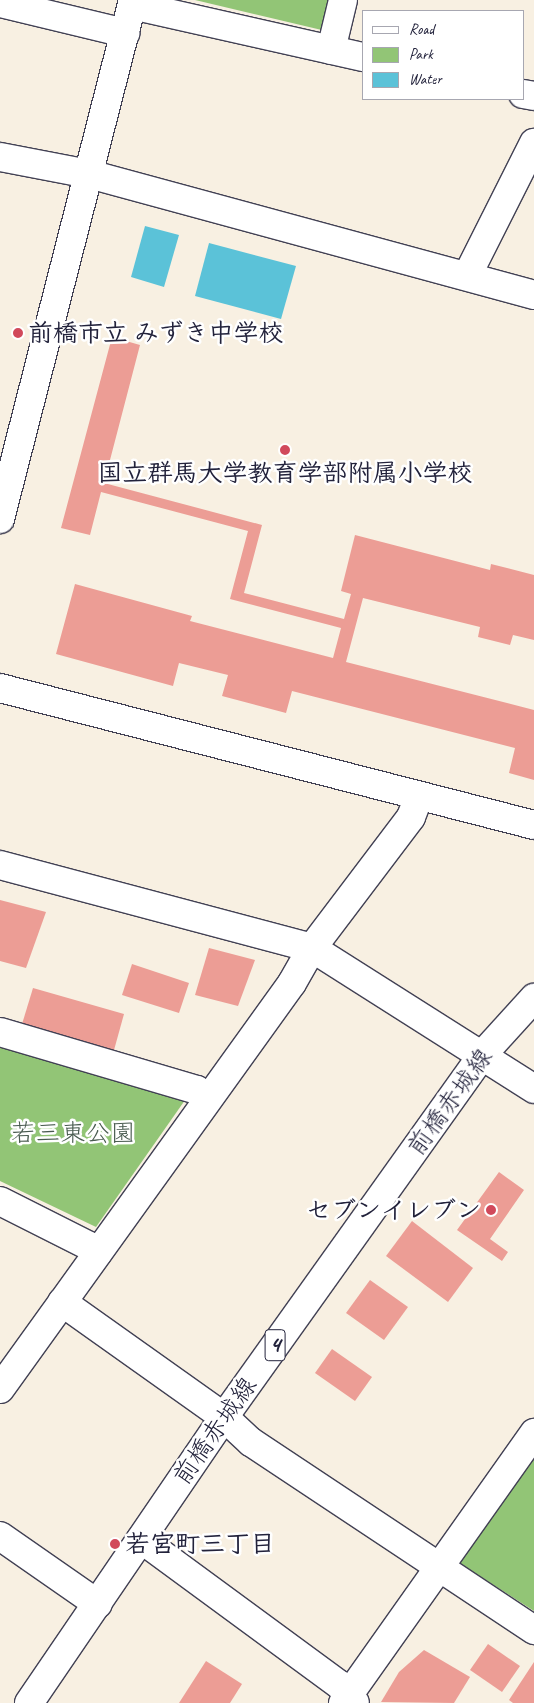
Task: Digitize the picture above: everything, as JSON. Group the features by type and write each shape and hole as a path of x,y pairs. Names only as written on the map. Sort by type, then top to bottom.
{"street":[{"path":"331,50 343,0"},
{"path":"0,519 133,2 362,57"},
{"path":"0,3 125,33"},
{"path":"467,276 534,143"},
{"path":"0,157 88,174 534,294"},
{"path":"0,688 534,825"},
{"path":"0,1389 292,983 312,948 411,817 419,796"},
{"path":"0,865 312,948 483,1054 534,1089"},
{"name":"前橋赤城線","path":"30,1703 224,1417 483,1054 534,998"},
{"path":"0,1032 197,1090 210,1098"},
{"path":"0,1200 89,1246 98,1253"},
{"path":"62,1302 224,1417 251,1442 534,1630"},
{"path":"141,1539 340,1685 348,1701 438,1568 534,1433"},
{"path":"0,1536 98,1604"}],"green space":[{"path":"195,0 334,0 326,31"},
{"name":"若三東公園","path":"0,1036 190,1093 96,1227 0,1181"},
{"path":"534,1448 534,1611 453,1559"}],"water":[{"path":"145,226 179,235 164,287 131,277"},
{"path":"209,243 296,266 281,319 195,296"}],"building":[{"path":"112,337 140,345 104,483 262,525 244,593 344,619 351,594 341,591 355,535 490,570 491,564 534,575 534,640 513,635 510,645 478,637 480,627 363,598 346,662 534,710 534,780 509,773 515,748 292,691 286,713 222,696 228,675 179,663 173,686 56,654 75,584 192,616 190,621 333,658 341,628 230,599 248,531 101,492 90,535 61,528"},
{"path":"0,900 46,912 26,968 0,961"},
{"path":"209,948 255,960 238,1006 195,995"},
{"path":"132,964 189,983 179,1013 122,995"},
{"path":"33,988 124,1014 111,1061 19,1034"},
{"name":"セブンイレブン","path":"499,1172 524,1190 490,1239 508,1252 502,1261 457,1230"},
{"path":"412,1221 473,1268 448,1302 386,1256"},
{"path":"370,1280 408,1307 384,1340 346,1313"},
{"path":"332,1349 372,1377 355,1401 315,1373"},
{"path":"488,1644 520,1666 502,1692 470,1670"},
{"path":"424,1650 470,1677 454,1703 381,1702 399,1672"},
{"path":"206,1661 242,1684 230,1703 179,1703"},
{"path":"534,1662 534,1703 513,1703 509,1700"}],"place":[{"name":"前橋市立 みずき中学校","path":"18,333"},
{"name":"国立群馬大学教育学部附属小学校","path":"285,450"},
{"name":"セブンイレブン","path":"491,1210"},
{"name":"若宮町三丁目","path":"115,1544"}]}
